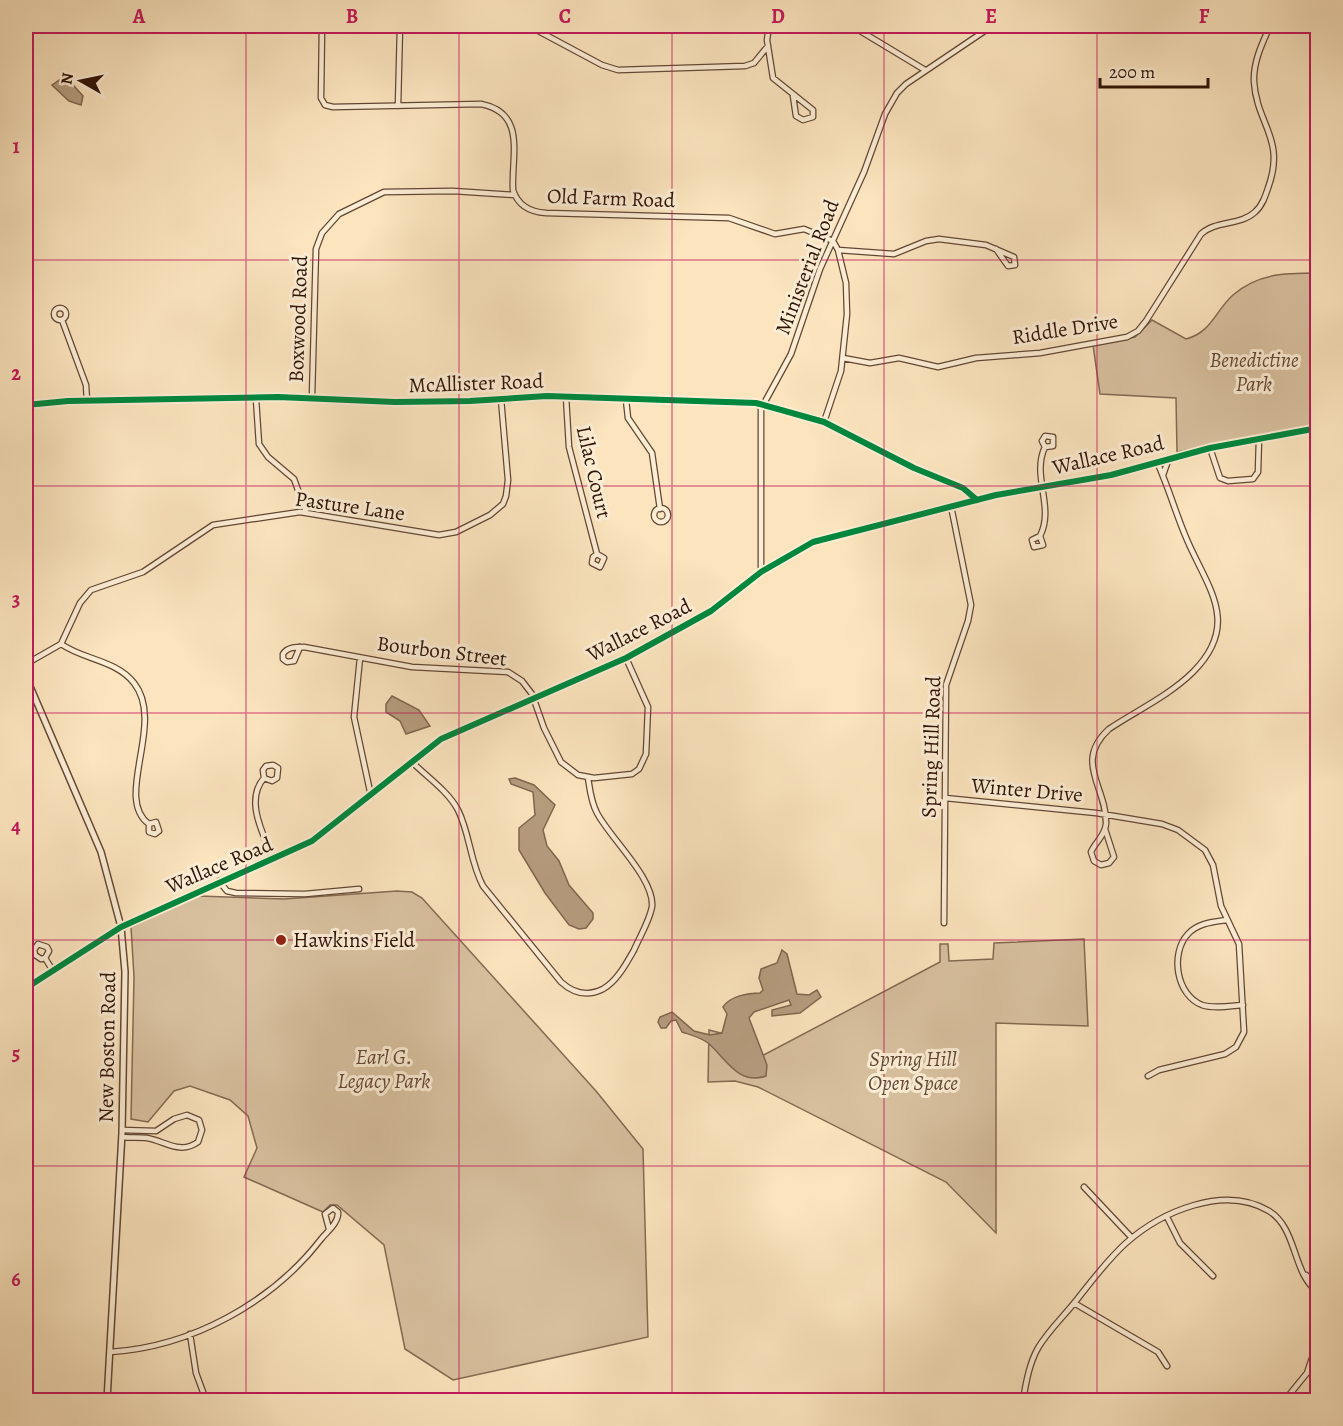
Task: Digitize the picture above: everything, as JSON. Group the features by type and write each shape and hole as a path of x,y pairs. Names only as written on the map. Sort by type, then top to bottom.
{"street":[{"path":"322,26 323,103 330,107 482,104 500,110 510,121 512,129 514,195"},
{"path":"398,106 400,26"},
{"path":"529,26 602,65 618,70 746,66 754,63 768,46"},
{"path":"769,26 768,46 773,78 813,110 813,117 805,120 796,116 793,96"},
{"path":"852,26 925,70"},
{"name":"Ministerial Road","path":"761,572 760,423 763,404 791,354 814,286 867,164 888,107 900,90 925,70 992,26"},
{"name":"Riddle Drive","path":"843,358 870,363 899,358 938,367 976,357 1040,353 1135,334 1146,321 1201,234 1216,225 1248,217 1258,209 1264,198 1274,169 1274,153 1271,136 1257,98 1254,75 1258,54 1270,26"},
{"name":"Boxwood Road","path":"312,397 316,249 322,233 332,220 346,210 393,190 514,195"},
{"name":"Old Farm Road","path":"514,195 525,207 540,213 729,218 772,233 804,229 832,241"},
{"path":"838,250 894,254 934,239 982,244 996,249 1014,257 1016,264 1008,266 996,249"},
{"path":"824,422 843,358 848,296 838,250 832,241"},
{"path":"62,320 86,385 87,401"},
{"name":"McAllister Road","path":"26,405 87,401 312,397 395,402 566,397 626,400 682,399 763,404 824,422 914,468 963,488 977,500"},
{"name":"Lilac Court","path":"566,397 570,453 597,554"},
{"path":"256,399 259,444 268,457 294,479 306,512"},
{"name":"Pasture Lane","path":"61,644 80,603 99,586 143,572 213,525 306,512 439,535 456,532 490,515 503,504 508,488 501,399"},
{"path":"626,400 628,418 652,453 660,509"},
{"name":"Wallace Road","path":"26,988 121,927 312,841 453,732 626,658 711,611 761,572 820,539 977,500 1111,475 1210,448 1317,428"},
{"path":"1210,448 1220,478 1228,481 1253,479 1258,472 1259,439"},
{"path":"1040,536 1047,517 1040,462 1045,447"},
{"path":"1163,475 1169,458"},
{"path":"1105,829 1091,852 1094,861 1101,865 1109,863 1114,857 1105,829 1106,814 1092,765 1098,741 1109,729 1193,672 1207,651 1217,627 1217,607 1213,591 1184,534 1157,462"},
{"name":"Spring Hill Road","path":"944,923 946,683 968,621 971,605 951,506"},
{"path":"26,664 61,644 74,652 121,671 139,690 145,706 146,723 136,779 137,797 142,818 149,824"},
{"name":"Bourbon Street","path":"300,647 412,667 508,672 526,686 534,699"},
{"path":"360,658 354,717 371,796"},
{"path":"534,699 556,755 567,768 588,778 615,778 632,774 639,769 646,754 648,707 626,658"},
{"name":"New Boston Road","path":"26,677 101,852 121,927 125,972 122,1137 107,1401"},
{"path":"412,762 458,810 475,871 483,886 561,982 583,994 599,991 618,974 644,930 652,906 645,882 596,812 588,778"},
{"path":"264,778 259,786 255,802 273,859"},
{"name":"Winter Drive","path":"945,798 1106,814 1162,824 1199,844 1213,865 1218,898 1227,920"},
{"path":"219,881 227,891 236,893 305,894 359,889"},
{"path":"1148,1076 1160,1070 1222,1056 1233,1050 1244,1032 1243,1005 1241,952 1236,936 1227,920 1201,925 1187,935 1180,950 1179,979 1187,994 1200,1004 1243,1005"},
{"path":"45,957 53,971"},
{"path":"122,1130 156,1131 174,1119 187,1115 199,1120 202,1126 198,1142 185,1147 164,1145 145,1138 122,1137"},
{"path":"1084,1186 1132,1238"},
{"path":"1023,1401 1029,1371 1038,1348 1109,1260 1132,1238 1167,1217 1195,1205 1212,1201 1237,1202 1261,1207 1281,1222 1306,1275 1317,1292"},
{"path":"1167,1217 1188,1253 1214,1276"},
{"path":"110,1352 148,1348 190,1334 272,1290 297,1267 329,1229"},
{"path":"1306,1275 1317,1285"},
{"path":"1074,1303 1158,1352 1167,1366"},
{"path":"190,1334 196,1373 206,1401"},
{"path":"1285,1401 1307,1373 1317,1340"}],"green space":[{"name":"Benedictine Park","path":"1317,273 1317,424 1177,452 1176,398 1100,394 1093,345 1135,337 1152,320 1186,339 1195,336 1208,326 1233,295 1252,282 1283,274"},
{"name":"Earl G. Legacy Park","path":"397,891 412,892 422,898 596,1091 643,1149 648,1337 453,1380 405,1349 384,1245 337,1205 330,1205 323,1212 244,1177 257,1148 248,1116 230,1100 190,1086 174,1091 148,1122 131,1119 134,977 131,927 199,896 284,899"},
{"name":"Spring Hill Open Space","path":"1084,939 1088,1026 996,1023 996,1233 946,1182 758,1087 735,1081 708,1082 709,1030 740,1038 756,1059 940,962 940,944 948,944 949,961 993,959 994,943"}],"shaded area":[{"path":"65,76 83,96 81,105 69,101 52,85"},
{"path":"392,696 419,710 430,726 406,734 400,721 386,712 386,704"},
{"path":"515,778 534,785 555,805 543,830 547,846 559,861 569,885 593,913 593,919 586,928 579,929 569,925 545,893 519,850 519,828 535,815 533,792 511,784 509,779"},
{"path":"782,950 787,954 797,994 809,995 817,990 821,997 800,1013 772,1016 772,1010 791,1005 789,1000 754,1012 749,1018 767,1065 766,1076 756,1078 740,1074 708,1043 682,1032 676,1020 671,1021 666,1028 661,1028 658,1022 660,1017 672,1012 694,1031 710,1035 722,1033 727,1014 723,1007 735,998 760,993 763,990 759,978 761,969 777,963"}],"cycle path":[{"path":"26,405 68,401 278,397 395,402 470,401 547,396 756,403 824,422 914,468 963,488 977,500"},
{"path":"26,988 121,927 312,841 441,739 626,658 711,611 761,572 813,542 996,495 1111,475 1210,448 1318,428"}],"place":[{"name":"Hawkins Field","path":"281,940"}]}
